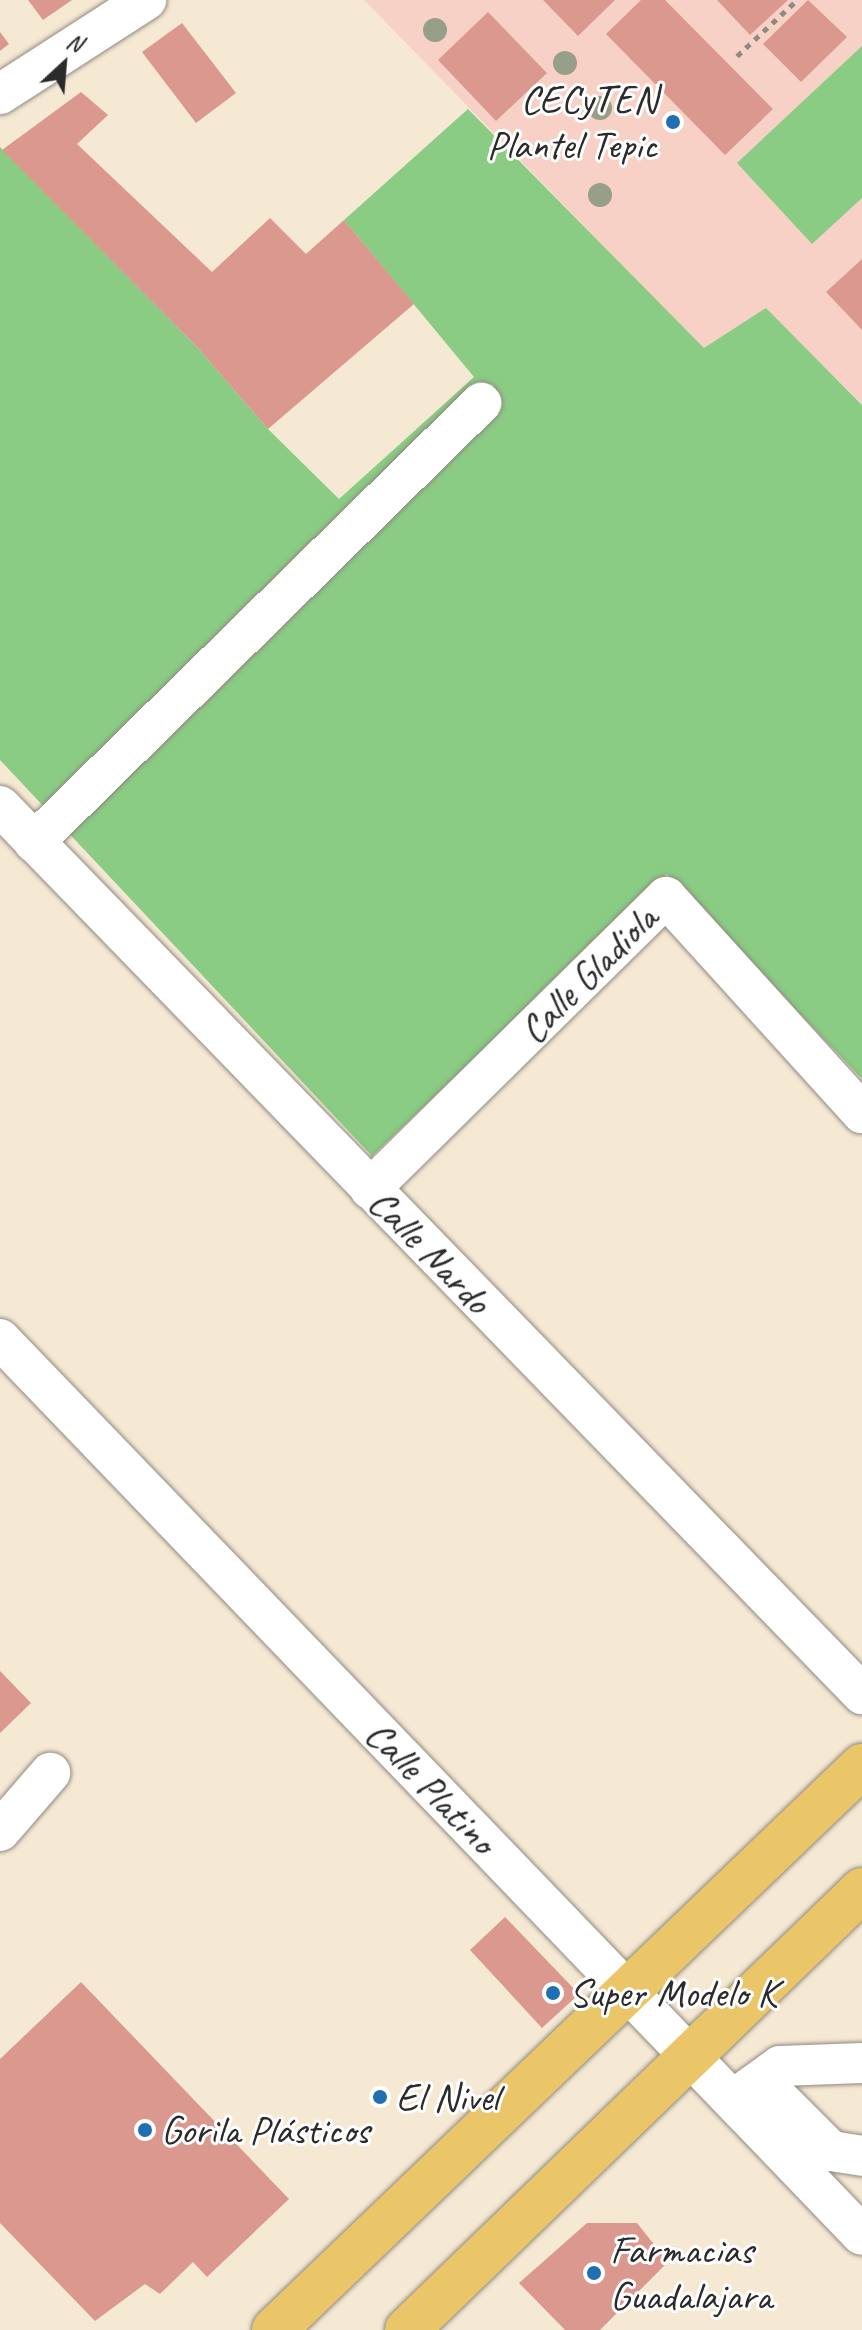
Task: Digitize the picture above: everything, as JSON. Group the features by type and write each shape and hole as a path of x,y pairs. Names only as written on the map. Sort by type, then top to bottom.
{"main road":[{"path":"274,2330 862,1766"},
{"path":"407,2330 862,1892"}],"street":[{"path":"0,94 146,0"},
{"path":"34,842 481,403"},
{"name":"Calle Nardo","path":"0,806 862,1694"},
{"name":"Calle Gladiola","path":"370,1189 666,897 862,1113"},
{"name":"Calle Platino","path":"0,1339 691,2058 747,2090 862,2235"},
{"path":"0,1831 50,1773"},
{"path":"862,2063 780,2066 747,2090 831,2151 862,2156"}],"path":[{"path":"737,56 797,0"}],"shaded area":[{"name":"CECyTEN Plantel Tepic","path":"364,0 862,0 862,404 766,309 704,349"}],"green space":[{"path":"862,46 862,198 812,244 737,163"},
{"path":"468,109 704,348 766,308 862,405 862,1079 667,874 372,1156 0,760 0,147 197,347 268,429 339,499 474,377 344,220"}],"building":[{"path":"28,0 72,0 43,20"},
{"path":"543,0 615,0 578,36"},
{"path":"641,0 665,0 773,109 725,155 606,34"},
{"path":"717,0 788,0 750,35"},
{"path":"808,0 847,37 801,82 763,44"},
{"path":"488,12 547,73 496,121 438,60"},
{"path":"182,23 236,93 196,123 142,52"},
{"path":"0,32 9,44 0,51"},
{"path":"81,92 108,115 77,144 212,272 270,218 306,254 344,220 414,304 268,429 197,347 2,150"},
{"path":"862,259 862,330 826,292"},
{"path":"0,1671 31,1703 0,1733"},
{"path":"505,1917 579,1994 542,2028 470,1950"},
{"path":"81,1982 289,2199 207,2277 193,2262 160,2294 145,2284 95,2321 0,2223 0,2059"},
{"name":"Farmacias Guadalajara","path":"587,2223 637,2223 668,2262 600,2330 565,2330 519,2283"}],"place":[{"name":"CECyTEN Plantel Tepic","path":"673,122"},
{"name":"Super Modelo K","path":"553,1993"},
{"name":"El Nivel","path":"380,2097"},
{"name":"Gorila Plásticos","path":"145,2130"},
{"name":"Farmacias Guadalajara","path":"594,2273"}]}
